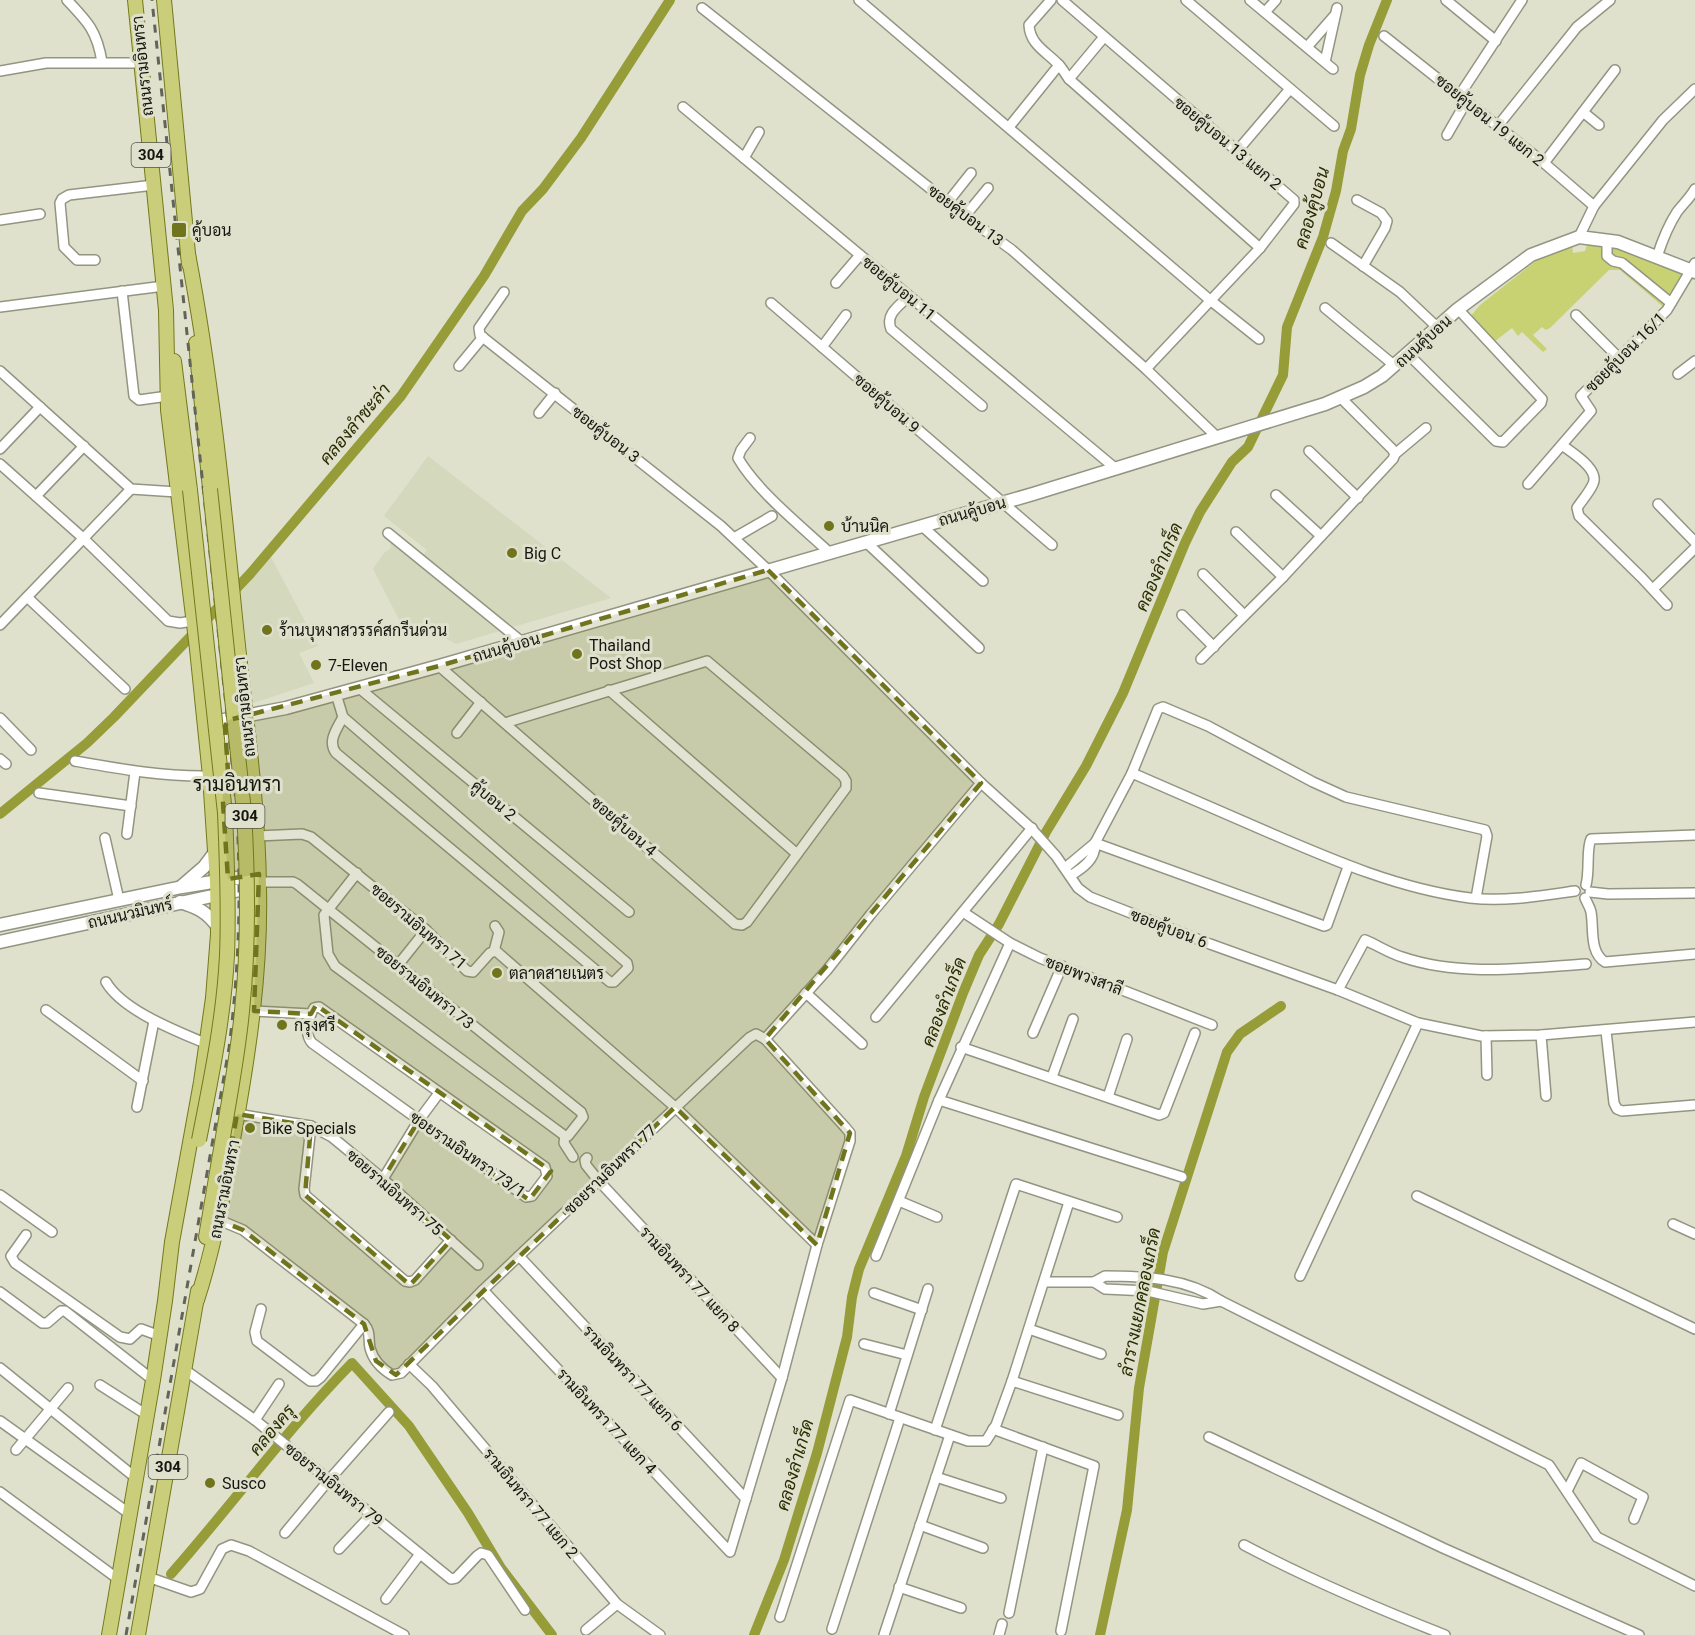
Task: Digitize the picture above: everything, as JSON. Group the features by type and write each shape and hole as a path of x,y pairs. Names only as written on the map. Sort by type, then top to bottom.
{"main road":[{"name":"ถนนรามอินทรา","path":"135,0 164,286 168,396 184,491 225,813 228,863 227,955 214,1066 178,1252 165,1301"},
{"name":"ถนนรามอินทรา","path":"138,1635 197,1300 236,1059 244,995 247,859 164,0"},
{"name":"ถนนคู้บอน","path":"204,724 246,717 439,666 1004,503 1341,398 1364,387 1395,366 1458,309 1531,255 1579,237 1618,242 1694,268"},
{"name":"ถนนรามอินทรา","path":"188,255 210,380 246,717 259,881 259,946 254,1011 219,1220 197,1300"},
{"name":"ถนนรามอินทรา","path":"109,1635 153,1380 172,1242 207,1044 218,931 216,851 194,623 184,491 181,408 166,310"},
{"path":"198,656 207,669 221,673 234,669 239,661"},
{"path":"211,804 227,779 225,726 229,720"},
{"path":"213,829 227,842 235,844 256,831"},
{"path":"182,887 204,867 216,851"},
{"name":"ถนนนวมินทร์","path":"0,925 182,887 217,887 259,881"},
{"name":"ถนนนวมินทร์","path":"0,942 179,902 217,887"},
{"path":"179,902 199,908 212,919 218,931 230,927 243,928 251,934 259,946"}],"street":[{"path":"67,0 94,32 99,43 102,62"},
{"path":"859,0 1210,300 1259,339"},
{"path":"1051,0 1029,25 1033,41 1059,65 1069,79 1260,248"},
{"name":"ซอยคู้บอน 13 แยก 2","path":"1062,0 1294,200 1294,204 1260,248 1146,369"},
{"path":"1186,0 1334,126"},
{"path":"1250,0 1265,12 1307,47 1329,65 1336,11 1307,47"},
{"path":"1265,12 1276,0"},
{"path":"1446,0 1496,41"},
{"path":"1447,135 1463,99 1522,0"},
{"path":"1497,127 1576,27 1610,0"},
{"name":"ซอยคู้บอน 13","path":"702,8 965,216 1012,250 1146,369 1217,436"},
{"name":"ซอยคู้บอน 19 แยก 2","path":"1384,36 1544,163 1594,206"},
{"path":"1069,79 1104,37"},
{"path":"0,72 46,63 142,63"},
{"path":"1009,127 1059,65"},
{"path":"1544,163 1615,70"},
{"path":"1238,150 1290,89"},
{"path":"1579,237 1594,206 1663,120 1695,89"},
{"name":"ซอยคู้บอน 11","path":"683,107 1116,468"},
{"path":"1583,112 1599,125"},
{"path":"744,158 759,132"},
{"path":"948,202 971,173"},
{"path":"95,260 77,260 64,247 60,203 62,199 69,195 154,185"},
{"path":"965,216 988,188"},
{"path":"1657,257 1662,239 1676,214 1695,189"},
{"path":"1357,200 1381,213 1387,221 1363,266"},
{"path":"0,220 40,214"},
{"path":"1607,241 1607,256 1613,261 1622,262 1671,303"},
{"path":"1331,243 1400,292 1437,327"},
{"path":"836,283 860,255"},
{"name":"ซอยคู้บอน 16/1","path":"1528,484 1591,411 1581,396 1667,310 1694,268"},
{"path":"0,307 164,286"},
{"path":"122,291 134,396 139,400 168,396"},
{"path":"459,366 483,337 480,335 479,328 504,292"},
{"path":"909,296 889,316 888,322 891,329 982,406"},
{"name":"ซอยคู้บอน 9","path":"771,303 1052,545"},
{"path":"1325,308 1395,366"},
{"path":"1408,354 1496,441 1503,442 1542,399 1540,394 1458,309"},
{"path":"822,347 846,315"},
{"path":"1576,315 1618,357"},
{"name":"ซอยคู้บอน 3","path":"483,337 703,511 768,570"},
{"path":"1678,374 1695,361"},
{"path":"0,371 131,489 184,491"},
{"path":"539,413 555,393"},
{"path":"1341,398 1395,454"},
{"path":"0,449 40,407"},
{"path":"1201,659 1358,498 1395,454 1426,428"},
{"path":"750,438 738,458 742,464 753,479 830,553"},
{"path":"1562,445 1589,468 1594,476 1595,481 1579,505 1577,512 1579,516 1667,605"},
{"path":"36,496 84,446"},
{"path":"1309,451 1358,498"},
{"path":"0,464 83,538 168,621 194,623"},
{"path":"0,625 131,489"},
{"path":"1276,495 1321,536"},
{"path":"1658,504 1695,542"},
{"path":"734,538 772,516"},
{"path":"922,526 983,581"},
{"path":"1236,531 1283,577"},
{"path":"388,533 522,642"},
{"path":"867,543 979,648"},
{"path":"1653,589 1695,548"},
{"name":"ซอยคู้บอน 6","path":"768,570 981,783 1032,828 1056,856 1078,888 1090,897 1210,944 1338,990 1418,1023 1486,1036 1606,1031 1695,1022"},
{"path":"1203,574 1244,615"},
{"path":"27,597 125,689"},
{"path":"1182,615 1214,647"},
{"path":"505,723 609,690 707,661 843,776 846,788 797,854 609,690"},
{"name":"ซอยคู้บอน 4","path":"439,666 735,924 742,925 747,922 797,854"},
{"name":"คู้บอน 2","path":"359,688 629,912"},
{"path":"336,694 343,717 627,963 628,968 614,982 610,982 336,753 331,742 343,717"},
{"path":"457,733 481,702"},
{"path":"1067,872 1095,843 1132,772 1158,709 1163,707 1208,726 1346,797 1485,830 1487,836 1476,898"},
{"path":"0,718 31,750"},
{"path":"75,761 135,772 182,777 210,776"},
{"path":"127,834 135,772"},
{"path":"1132,772 1348,867 1436,892 1476,898 1512,899 1575,891 1581,884 1587,892 1608,894 1695,893"},
{"path":"746,1499 782,1378 817,1245 850,1141 850,1133 765,1039 827,970 870,914 981,783"},
{"path":"39,793 131,806"},
{"path":"876,1017 1032,828"},
{"name":"ซอยรามอินทรา 71","path":"256,831 307,834 426,930 467,970 473,972 494,951 675,1107 817,1245"},
{"path":"1695,835 1591,839 1587,892 1598,958 1605,962 1695,954"},
{"path":"105,838 119,900"},
{"path":"1095,843 1324,926 1327,925 1348,867"},
{"path":"357,873 324,915 328,954 335,966 565,1136 564,1143 573,1157"},
{"name":"ซอยรามอินทรา 73","path":"259,881 293,882 584,1114 568,1136 565,1136"},
{"name":"ซอยพวงสาลี","path":"963,912 1009,942 1040,958 1212,1025"},
{"path":"494,951 499,932 495,926"},
{"path":"398,965 426,930"},
{"path":"1338,990 1365,940 1403,958 1468,969 1586,964"},
{"path":"876,1256 939,1100 1009,942"},
{"path":"1033,1033 1062,966"},
{"path":"106,982 114,993 154,1021 207,1044"},
{"path":"806,993 862,1044"},
{"name":"ซอยรามอินทรา 73/1","path":"319,1007 439,1093 545,1167 547,1176 532,1197 526,1197 312,1043 307,1033 314,1008 319,1007"},
{"path":"46,1010 142,1081"},
{"name":"ซอยรามอินทรา 73/1","path":"254,1011 311,1014"},
{"path":"1052,1077 1073,1019"},
{"path":"136,1107 154,1021"},
{"path":"1300,1276 1418,1023"},
{"path":"1606,1031 1614,1103 1617,1109 1622,1111 1695,1105"},
{"path":"962,1047 1161,1115 1195,1033"},
{"name":"ซอยรามอินทรา 77","path":"409,1364 483,1290 749,1038 756,1034 765,1039"},
{"path":"1541,1035 1546,1096"},
{"path":"1486,1036 1487,1075"},
{"path":"1107,1097 1127,1039"},
{"path":"383,1179 439,1093"},
{"path":"939,1100 1182,1177"},
{"name":"ซอยรามอินทรา 75","path":"237,1114 311,1126 332,1137 383,1179 478,1265"},
{"path":"311,1126 304,1189 306,1195 405,1281 415,1280 451,1240"},
{"name":"รามอินทรา 77 แยก 8","path":"587,1158 586,1165 598,1180 782,1378"},
{"path":"935,1430 1016,1184 1117,1217"},
{"path":"0,1195 52,1232"},
{"path":"1417,1197 1695,1329"},
{"path":"899,1201 936,1217"},
{"path":"780,1617 850,1400 968,1441 986,1441 1012,1381 1069,1203"},
{"path":"219,1220 243,1230 364,1324 370,1332 370,1349 376,1361 385,1371 400,1374 409,1364"},
{"path":"1672,1224 1695,1234"},
{"path":"26,1235 11,1256 15,1263 120,1337 130,1339 141,1329 160,1336"},
{"name":"รามอินทรา 77 แยก 6","path":"519,1256 746,1499"},
{"path":"1045,1282 1094,1282 1105,1275 1150,1276 1206,1291 1221,1301 1549,1465 1597,1537 1695,1586"},
{"path":"1094,1282 1105,1289 1148,1291 1203,1304 1221,1301"},
{"path":"889,1414 928,1289"},
{"name":"รามอินทรา 77 แยก 4","path":"483,1290 730,1552 746,1499"},
{"path":"0,1292 42,1323 47,1323 61,1311 65,1311 153,1380"},
{"path":"874,1293 922,1310"},
{"path":"261,1309 255,1332 257,1341 310,1381 316,1381 321,1377 364,1324"},
{"path":"1029,1329 1101,1354"},
{"path":"864,1344 908,1355"},
{"name":"รามอินทรา 77 แยก 2","path":"409,1364 440,1395 616,1604 660,1635"},
{"path":"0,1368 136,1478"},
{"name":"ซอยรามอินทรา 79","path":"185,1370 255,1420 451,1579 456,1578 481,1553 488,1555 525,1610"},
{"path":"1012,1381 1118,1415"},
{"path":"255,1420 279,1384"},
{"path":"100,1385 147,1415"},
{"path":"16,1450 68,1388"},
{"path":"285,1533 328,1480 389,1412"},
{"path":"832,1629 900,1418"},
{"path":"0,1421 130,1514"},
{"path":"993,1429 1094,1466 1061,1631"},
{"path":"884,1635 950,1435"},
{"path":"1209,1437 1443,1548 1639,1635"},
{"path":"1009,1613 1043,1447"},
{"path":"1567,1491 1581,1464 1643,1497 1634,1519"},
{"path":"936,1477 1001,1498"},
{"path":"1,1494 118,1579"},
{"path":"339,1549 372,1515"},
{"path":"920,1525 983,1548"},
{"path":"148,1577 191,1592 195,1591 200,1589 222,1549 231,1545 249,1551 404,1635"},
{"path":"1244,1545 1351,1598 1445,1635"},
{"path":"386,1599 420,1554"},
{"path":"899,1587 962,1608"},
{"path":"586,1630 616,1604"},
{"path":"999,1635 1002,1624"}],"highlighted area":[{"path":"768,570 981,783 765,1039 850,1133 817,1245 675,1107 396,1375 376,1361 364,1324 243,1230 219,1220 237,1114 311,1126 305,1195 410,1285 451,1240 383,1179 419,1120 529,1200 551,1171 316,1005 311,1014 254,1011 259,874 228,879 222,788 228,772 225,726 229,720 439,666"}],"shaded area":[{"path":"428,456 611,598 456,644 435,632 421,637 417,633 407,635 373,569 384,553 391,548 390,542 400,538 423,556 427,550 384,516"},
{"path":"271,557 318,646 299,653 314,683 253,703 240,591"}],"green space":[{"path":"1588,242 1621,247 1688,271 1667,310 1620,270 1609,270 1550,328 1546,330 1542,327 1533,335 1547,349 1543,352 1522,332 1518,336 1512,328 1494,342 1469,318 1480,305 1537,260 1572,243 1573,253 1585,251"}],"waterway":[{"name":"คลองลำชะล่า","path":"0,814 87,743 114,717 250,574 401,396 484,276 522,211 543,189 581,138 670,0"},
{"name":"คลองลำเกร็ด","path":"754,1635 784,1560 817,1453 847,1337 852,1297 859,1269 906,1156 924,1097 963,993 979,955 999,924 1046,832 1086,766 1123,693 1200,512 1232,462 1248,447 1283,375 1287,327 1323,237 1336,191 1343,151 1351,129 1360,75 1387,0"},
{"name":"ลำรางแยกคลองเกร็ด","path":"1100,1635 1127,1510 1139,1388 1163,1252 1227,1052 1240,1034 1281,1006"},
{"name":"คลองครุ","path":"171,1574 305,1414 352,1363 409,1426 468,1513 501,1568 552,1635"}],"railway":[{"path":"126,1635 229,1048 236,984 239,919 239,855 235,791 152,0"}],"place":[{"name":"คู้บอน","path":"179,230"},
{"name":"บ้านนิค","path":"829,526"},
{"name":"Big C","path":"512,553"},
{"name":"ร้านบุหงาสวรรค์สกรีนด่วน","path":"267,630"},
{"name":"Thailand Post Shop","path":"577,654"},
{"name":"7-Eleven","path":"316,665"},
{"name":"ตลาดสายเนตร","path":"497,973"},
{"name":"กรุงศรี","path":"282,1025"},
{"name":"Bike Specials","path":"250,1128"},
{"name":"Susco","path":"210,1483"}],"district":[{"name":"รามอินทรา","path":"237,784"}],"water label":[{"name":"คลองคู้บอน","path":"1312,208"}]}
